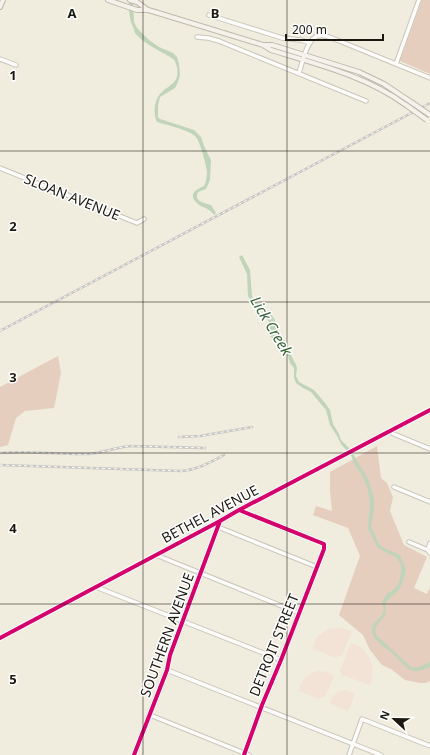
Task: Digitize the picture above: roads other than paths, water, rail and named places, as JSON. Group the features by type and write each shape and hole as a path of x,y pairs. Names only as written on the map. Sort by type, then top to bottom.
{"main road":[{"path":"0,7 3,0"},
{"path":"108,0 137,10 148,10 263,45 271,50 368,82 386,92 428,121"},
{"path":"130,0 137,2 148,10"},
{"path":"263,45 272,44 371,77 391,88 430,115"}],"street":[{"path":"396,64 419,0"},
{"path":"209,15 282,38 301,40 310,43"},
{"path":"299,73 310,43 317,36 324,35 430,78"},
{"path":"197,37 219,41 366,101"},
{"path":"0,59 16,65"},
{"name":"SLOAN AVENUE","path":"0,168 137,223 144,219"},
{"name":"BETHEL AVENUE","path":"0,638 430,410"},
{"path":"389,432 430,449"},
{"path":"394,487 430,502"},
{"name":"DETROIT STREET","path":"239,510 324,544 324,550 244,754"},
{"name":"SOUTHERN AVENUE","path":"134,755 167,670 170,655 182,621 220,521"},
{"path":"218,527 317,567"},
{"path":"409,542 429,551 430,543"},
{"path":"156,555 299,613"},
{"path":"96,587 281,660"},
{"path":"167,670 380,755"},
{"path":"150,715 249,755"},
{"path":"349,755 362,719 430,746"}],"waterway":[{"name":"Lick Creek","path":"270,318 272,321 273,335 282,342 284,346"}],"railway":[{"path":"0,331 430,103"},
{"path":"179,437 200,436 252,427"},
{"path":"0,453 22,452 88,454 131,446 205,448"},
{"path":"0,465 181,471 209,463 224,455"}]}
